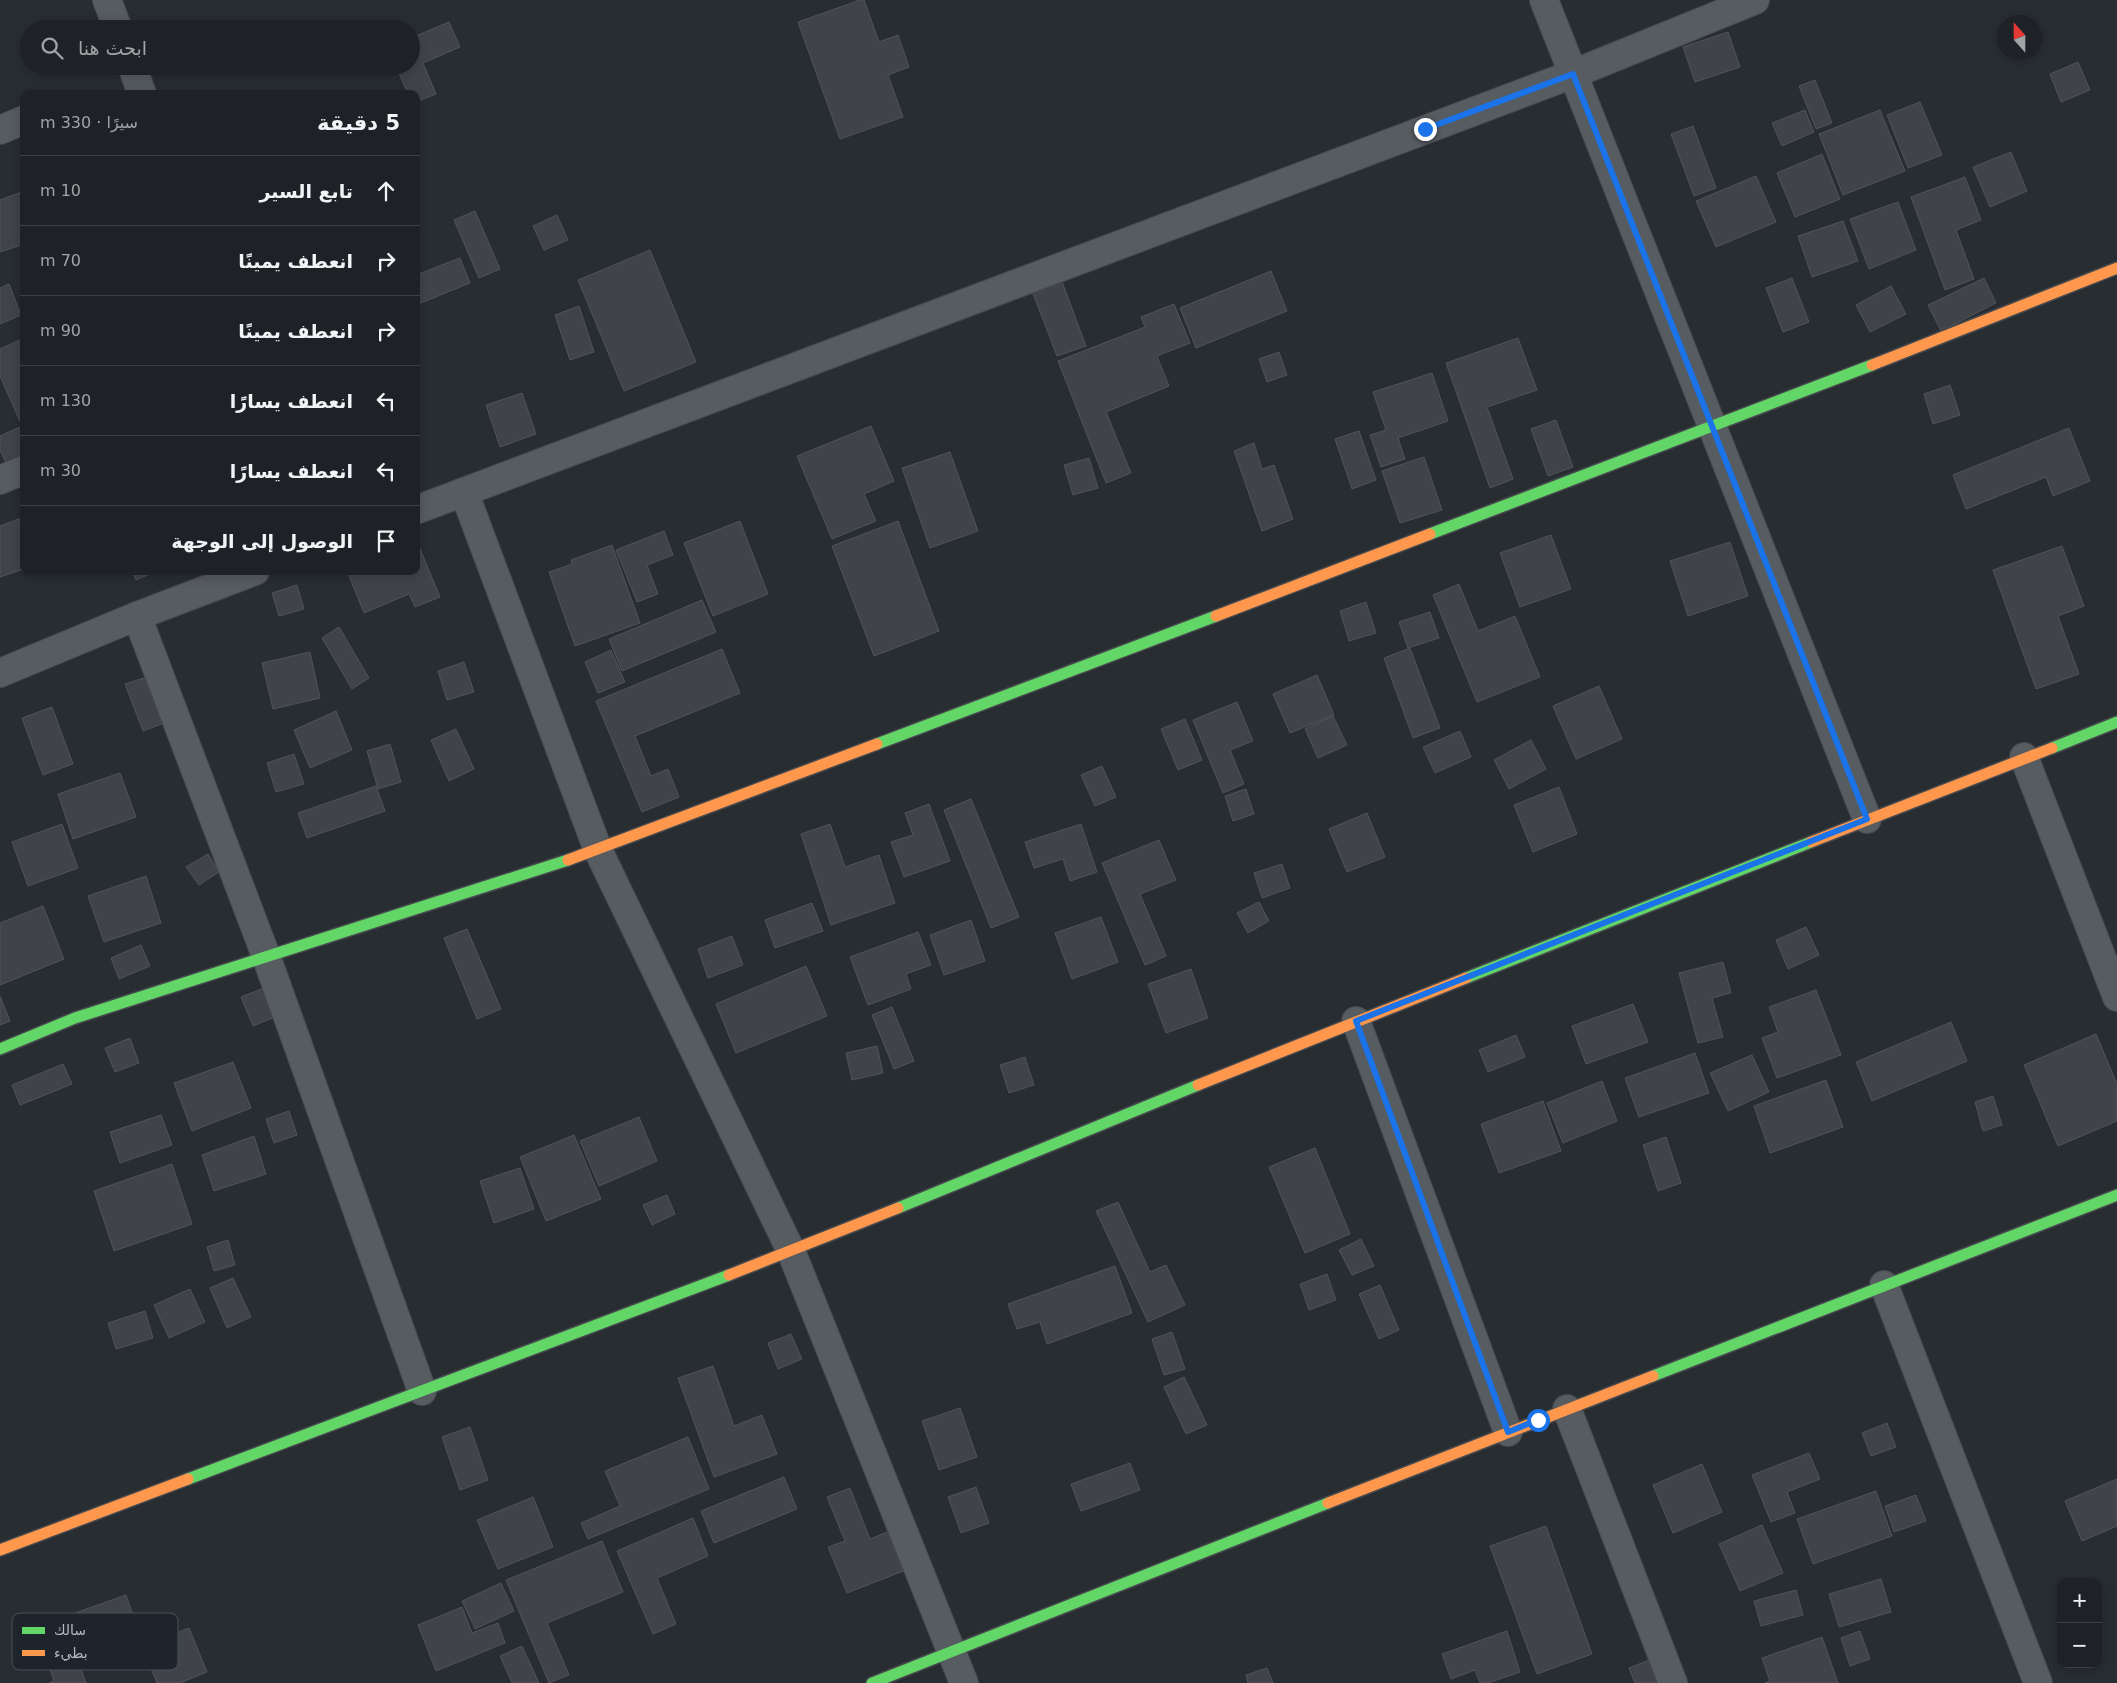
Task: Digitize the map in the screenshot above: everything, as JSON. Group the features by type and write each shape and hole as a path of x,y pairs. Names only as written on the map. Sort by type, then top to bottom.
{"street":[{"path":"108,0 115,20"},
{"path":"1544,0 1867,819"},
{"path":"420,508 1573,74 1755,0"},
{"path":"135,75 141,90"},
{"path":"0,130 20,122"},
{"path":"0,1049 75,1018 598,850 1713,427 2117,268"},
{"path":"0,480 20,472"},
{"path":"464,492 598,850 792,1251 964,1683"},
{"path":"0,673 137,616 245,575"},
{"path":"137,616 266,956 422,1391"},
{"path":"0,1550 792,1251 1356,1021 2117,722"},
{"path":"2024,757 2117,997"},
{"path":"1356,1021 1508,1432"},
{"path":"872,1683 1508,1432 2117,1195"},
{"path":"1884,1285 2038,1683"},
{"path":"1567,1409 1672,1683"}],"building":[{"path":"864,0 879,42 898,35 909,67 888,75 903,117 840,139 798,22"},
{"path":"449,22 460,47 423,63 436,94 420,100 420,90 406,90 400,75 420,75 420,34"},
{"path":"1728,32 1740,67 1695,82 1683,47"},
{"path":"2078,62 2090,90 2061,102 2050,74"},
{"path":"1815,80 1832,123 1816,129 1799,86"},
{"path":"1920,102 1942,155 1908,168 1887,115"},
{"path":"1805,110 1814,132 1782,146 1772,123"},
{"path":"1880,110 1905,171 1843,195 1819,134"},
{"path":"1693,126 1716,188 1694,196 1671,134"},
{"path":"2011,152 2027,191 1990,207 1973,167"},
{"path":"1822,154 1840,199 1795,217 1777,173"},
{"path":"1756,176 1776,222 1716,247 1696,201"},
{"path":"1965,177 1981,220 1956,230 1974,279 1945,290 1911,197"},
{"path":"20,192 20,245 0,252 0,200"},
{"path":"1898,202 1916,250 1869,269 1850,219"},
{"path":"475,211 500,269 479,278 454,220"},
{"path":"557,215 568,240 544,250 533,226"},
{"path":"1843,221 1858,261 1812,277 1798,236"},
{"path":"650,250 696,362 624,391 578,280"},
{"path":"460,258 470,283 420,303 420,273"},
{"path":"1271,271 1287,311 1196,348 1180,308"},
{"path":"1792,278 1809,322 1783,332 1766,288"},
{"path":"1984,278 1996,303 1941,331 1928,305"},
{"path":"1061,279 1086,346 1057,356 1032,291"},
{"path":"9,284 20,315 0,324 0,288"},
{"path":"1891,286 1906,314 1870,332 1856,305"},
{"path":"1174,304 1190,343 1157,356 1169,386 1106,412 1131,473 1106,483 1058,361 1145,327 1141,317"},
{"path":"579,306 594,352 570,360 555,315"},
{"path":"1518,338 1537,390 1487,407 1513,479 1490,488 1446,363"},
{"path":"20,340 20,421 0,376 0,349"},
{"path":"1279,352 1287,375 1267,382 1259,359"},
{"path":"1432,373 1448,421 1398,438 1405,459 1381,467 1370,435 1386,430 1373,392"},
{"path":"1950,385 1960,415 1933,424 1924,394"},
{"path":"522,393 536,434 500,447 486,405"},
{"path":"1556,420 1573,467 1548,476 1531,429"},
{"path":"871,426 894,481 864,494 876,521 832,539 797,456"},
{"path":"20,427 20,458 6,463 0,450 0,436"},
{"path":"2069,428 2090,481 2053,496 2046,477 1966,509 1953,475"},
{"path":"1359,431 1376,480 1352,489 1335,439"},
{"path":"1254,443 1262,469 1274,465 1293,519 1262,531 1234,451"},
{"path":"950,452 978,531 930,548 902,468"},
{"path":"1424,457 1442,510 1400,523 1382,471"},
{"path":"1089,458 1098,488 1073,495 1064,465"},
{"path":"20,518 20,570 0,577 0,526"},
{"path":"740,521 768,594 713,616 684,543"},
{"path":"898,521 939,631 874,656 832,546"},
{"path":"664,531 673,555 647,565 658,594 637,602 616,550"},
{"path":"1551,535 1571,589 1520,607 1500,553"},
{"path":"1730,542 1748,596 1688,616 1670,561"},
{"path":"612,545 640,623 575,646 549,572 572,564 571,560"},
{"path":"2062,546 2084,606 2058,616 2079,674 2036,689 1993,570"},
{"path":"420,549 440,597 415,607 409,594 364,613 349,575 420,575"},
{"path":"134,575 148,575 136,580"},
{"path":"1459,584 1478,631 1515,616 1540,677 1477,702 1433,595"},
{"path":"297,585 304,609 279,616 272,593"},
{"path":"702,600 716,632 622,671 609,639"},
{"path":"1366,602 1376,633 1349,641 1340,611"},
{"path":"1430,612 1439,638 1408,648 1399,622"},
{"path":"339,627 369,678 352,689 322,638"},
{"path":"1410,648 1440,728 1413,738 1384,658"},
{"path":"722,649 740,693 635,736 651,776 668,769 679,797 642,812 596,701"},
{"path":"611,650 625,682 598,693 585,662"},
{"path":"310,652 320,698 273,709 262,663"},
{"path":"464,662 474,692 447,700 438,671"},
{"path":"1317,675 1334,715 1290,733 1273,694"},
{"path":"150,676 167,722 143,731 125,684"},
{"path":"1599,686 1622,739 1576,759 1553,706"},
{"path":"1237,702 1253,741 1230,750 1244,784 1223,793 1193,720"},
{"path":"52,707 73,764 43,775 22,718"},
{"path":"336,711 352,750 310,768 294,730"},
{"path":"1333,716 1347,745 1318,758 1305,729"},
{"path":"1185,719 1202,760 1178,770 1161,729"},
{"path":"456,729 474,769 449,781 431,740"},
{"path":"1460,731 1471,757 1435,773 1423,747"},
{"path":"1531,740 1546,769 1509,789 1494,760"},
{"path":"390,744 401,782 378,789 367,751"},
{"path":"294,754 304,784 276,792 267,763"},
{"path":"1102,766 1116,797 1095,806 1081,775"},
{"path":"120,773 136,817 73,839 58,794"},
{"path":"376,786 385,811 307,838 298,813"},
{"path":"1559,787 1577,834 1533,852 1514,805"},
{"path":"1246,789 1254,814 1233,821 1225,796"},
{"path":"971,799 1019,917 991,928 944,810"},
{"path":"929,804 950,861 904,877 891,842 913,835 905,813"},
{"path":"1367,813 1385,857 1347,872 1329,829"},
{"path":"62,824 78,868 28,886 12,842"},
{"path":"830,824 845,867 879,855 895,903 831,925 801,834"},
{"path":"1081,824 1097,872 1070,881 1063,859 1034,868 1025,842"},
{"path":"1159,840 1176,880 1140,894 1166,956 1145,965 1102,863"},
{"path":"208,854 219,872 199,885 186,867"},
{"path":"1282,864 1290,888 1262,898 1254,873"},
{"path":"146,876 161,923 104,942 88,896"},
{"path":"1259,902 1269,921 1248,933 1237,913"},
{"path":"812,903 823,931 775,948 765,920"},
{"path":"43,906 64,959 0,985 0,923"},
{"path":"1101,917 1118,962 1072,979 1055,933"},
{"path":"971,920 985,961 944,975 930,935"},
{"path":"1806,927 1819,955 1788,969 1776,940"},
{"path":"467,929 501,1009 477,1019 444,938"},
{"path":"918,932 931,965 906,974 911,989 868,1005 850,957"},
{"path":"732,936 743,965 708,978 698,949"},
{"path":"141,945 150,966 119,979 111,958"},
{"path":"1723,962 1731,993 1712,998 1723,1037 1698,1043 1679,973"},
{"path":"806,966 827,1016 736,1053 716,1004"},
{"path":"1191,969 1208,1018 1166,1033 1148,984"},
{"path":"264,988 275,1017 253,1026 241,997"},
{"path":"1816,990 1841,1055 1777,1078 1762,1038 1778,1032 1769,1007"},
{"path":"0,996 10,1021 0,1025"},
{"path":"1633,1004 1648,1042 1586,1064 1572,1026"},
{"path":"892,1007 914,1061 894,1069 872,1015"},
{"path":"1951,1022 1967,1061 1872,1101 1856,1062"},
{"path":"2096,1034 2117,1084 2117,1121 2058,1146 2024,1065"},
{"path":"1516,1035 1525,1057 1488,1072 1479,1050"},
{"path":"130,1038 139,1063 115,1072 105,1048"},
{"path":"877,1046 883,1073 852,1080 846,1053"},
{"path":"1695,1053 1709,1093 1639,1117 1625,1078"},
{"path":"1752,1055 1769,1092 1728,1111 1710,1073"},
{"path":"1025,1057 1034,1085 1009,1093 1000,1065"},
{"path":"233,1062 251,1108 192,1131 174,1083"},
{"path":"63,1064 72,1084 20,1105 12,1085"},
{"path":"1826,1080 1843,1127 1770,1153 1754,1106"},
{"path":"1602,1081 1617,1121 1563,1143 1547,1103"},
{"path":"1993,1096 2002,1125 1983,1131 1975,1102"},
{"path":"1543,1101 1561,1151 1499,1173 1481,1124"},
{"path":"289,1111 297,1135 274,1143 266,1119"},
{"path":"161,1115 172,1145 120,1163 110,1132"},
{"path":"639,1117 657,1161 599,1186 580,1141"},
{"path":"574,1135 601,1199 546,1221 520,1157"},
{"path":"254,1136 266,1174 214,1191 202,1155"},
{"path":"1666,1137 1681,1183 1658,1191 1643,1145"},
{"path":"1315,1148 1350,1234 1305,1253 1269,1167"},
{"path":"172,1164 192,1224 114,1251 94,1191"},
{"path":"520,1168 534,1209 494,1223 480,1181"},
{"path":"667,1195 675,1214 652,1225 643,1205"},
{"path":"1118,1202 1150,1272 1166,1265 1185,1305 1148,1322 1096,1211"},
{"path":"1361,1239 1374,1266 1352,1275 1339,1250"},
{"path":"228,1240 235,1265 214,1271 207,1247"},
{"path":"1115,1266 1132,1313 1047,1344 1040,1322 1017,1329 1008,1304"},
{"path":"1327,1274 1336,1300 1309,1310 1300,1284"},
{"path":"233,1278 251,1317 227,1328 210,1288"},
{"path":"1380,1285 1399,1330 1379,1339 1359,1294"},
{"path":"190,1289 205,1322 169,1338 154,1305"},
{"path":"145,1311 153,1338 116,1349 108,1323"},
{"path":"1172,1332 1185,1369 1164,1375 1152,1339"},
{"path":"791,1334 802,1359 778,1369 768,1343"},
{"path":"713,1366 734,1426 762,1415 777,1454 714,1477 678,1378"},
{"path":"1184,1377 1207,1425 1186,1434 1164,1387"},
{"path":"960,1408 977,1457 939,1470 922,1421"},
{"path":"1887,1423 1896,1447 1871,1456 1862,1433"},
{"path":"470,1427 488,1480 460,1490 442,1437"},
{"path":"688,1437 709,1489 588,1539 581,1523 620,1506 605,1471"},
{"path":"1809,1453 1820,1479 1787,1492 1795,1513 1771,1522 1752,1475"},
{"path":"1130,1463 1140,1490 1081,1511 1071,1484"},
{"path":"1702,1464 1722,1512 1673,1533 1653,1485"},
{"path":"784,1477 797,1509 714,1543 701,1511"},
{"path":"2117,1479 2117,1526 2082,1541 2065,1501"},
{"path":"976,1487 989,1523 961,1533 948,1497"},
{"path":"850,1488 870,1539 890,1531 906,1570 847,1593 828,1547 845,1541 827,1497"},
{"path":"1876,1491 1892,1536 1813,1564 1797,1519"},
{"path":"1916,1495 1926,1521 1894,1532 1885,1506"},
{"path":"533,1497 553,1547 498,1569 477,1520"},
{"path":"693,1518 708,1556 657,1578 676,1624 653,1634 617,1551"},
{"path":"1762,1525 1783,1573 1740,1591 1719,1544"},
{"path":"1546,1526 1592,1654 1537,1674 1490,1546"},
{"path":"602,1541 623,1592 547,1623 569,1675 549,1683 506,1580"},
{"path":"1881,1579 1891,1612 1839,1627 1829,1594"},
{"path":"501,1583 514,1611 475,1629 462,1601"},
{"path":"1796,1590 1803,1615 1761,1626 1754,1601"},
{"path":"126,1595 132,1613 75,1613"},
{"path":"462,1607 472,1633 498,1623 505,1643 436,1671 418,1625"},
{"path":"189,1628 207,1672 180,1683 157,1683 152,1670 178,1670 178,1632"},
{"path":"1507,1631 1520,1672 1488,1683 1480,1683 1475,1670 1451,1679 1442,1654"},
{"path":"1860,1631 1870,1659 1850,1666 1841,1638"},
{"path":"1822,1637 1838,1683 1765,1683 1770,1681 1762,1658"},
{"path":"522,1646 539,1683 512,1683 500,1656"},
{"path":"1652,1659 1661,1683 1635,1683 1629,1668"},
{"path":"1267,1668 1273,1683 1248,1683 1246,1675"},
{"path":"50,1670 81,1670 86,1683 49,1683 54,1681"}],"traffic: fast":[{"path":"1430,534 1872,365"},
{"path":"877,744 1216,616"},
{"path":"2052,748 2117,722"},
{"path":"1466,978 1811,842"},
{"path":"0,1049 75,1018 568,860"},
{"path":"898,1208 1198,1085"},
{"path":"1653,1376 2117,1195"},
{"path":"188,1479 729,1275"},
{"path":"872,1683 1328,1503"}],"traffic: slow":[{"path":"1872,365 2117,268"},
{"path":"1216,616 1430,534"},
{"path":"568,860 877,744"},
{"path":"1811,842 2052,748"},
{"path":"1198,1085 1466,978"},
{"path":"729,1275 898,1208"},
{"path":"1328,1503 1653,1376"},
{"path":"0,1550 188,1479"}],"route":[{"path":"1425,129 1573,74 1867,819 1356,1021 1508,1432 1538,1420"}]}
